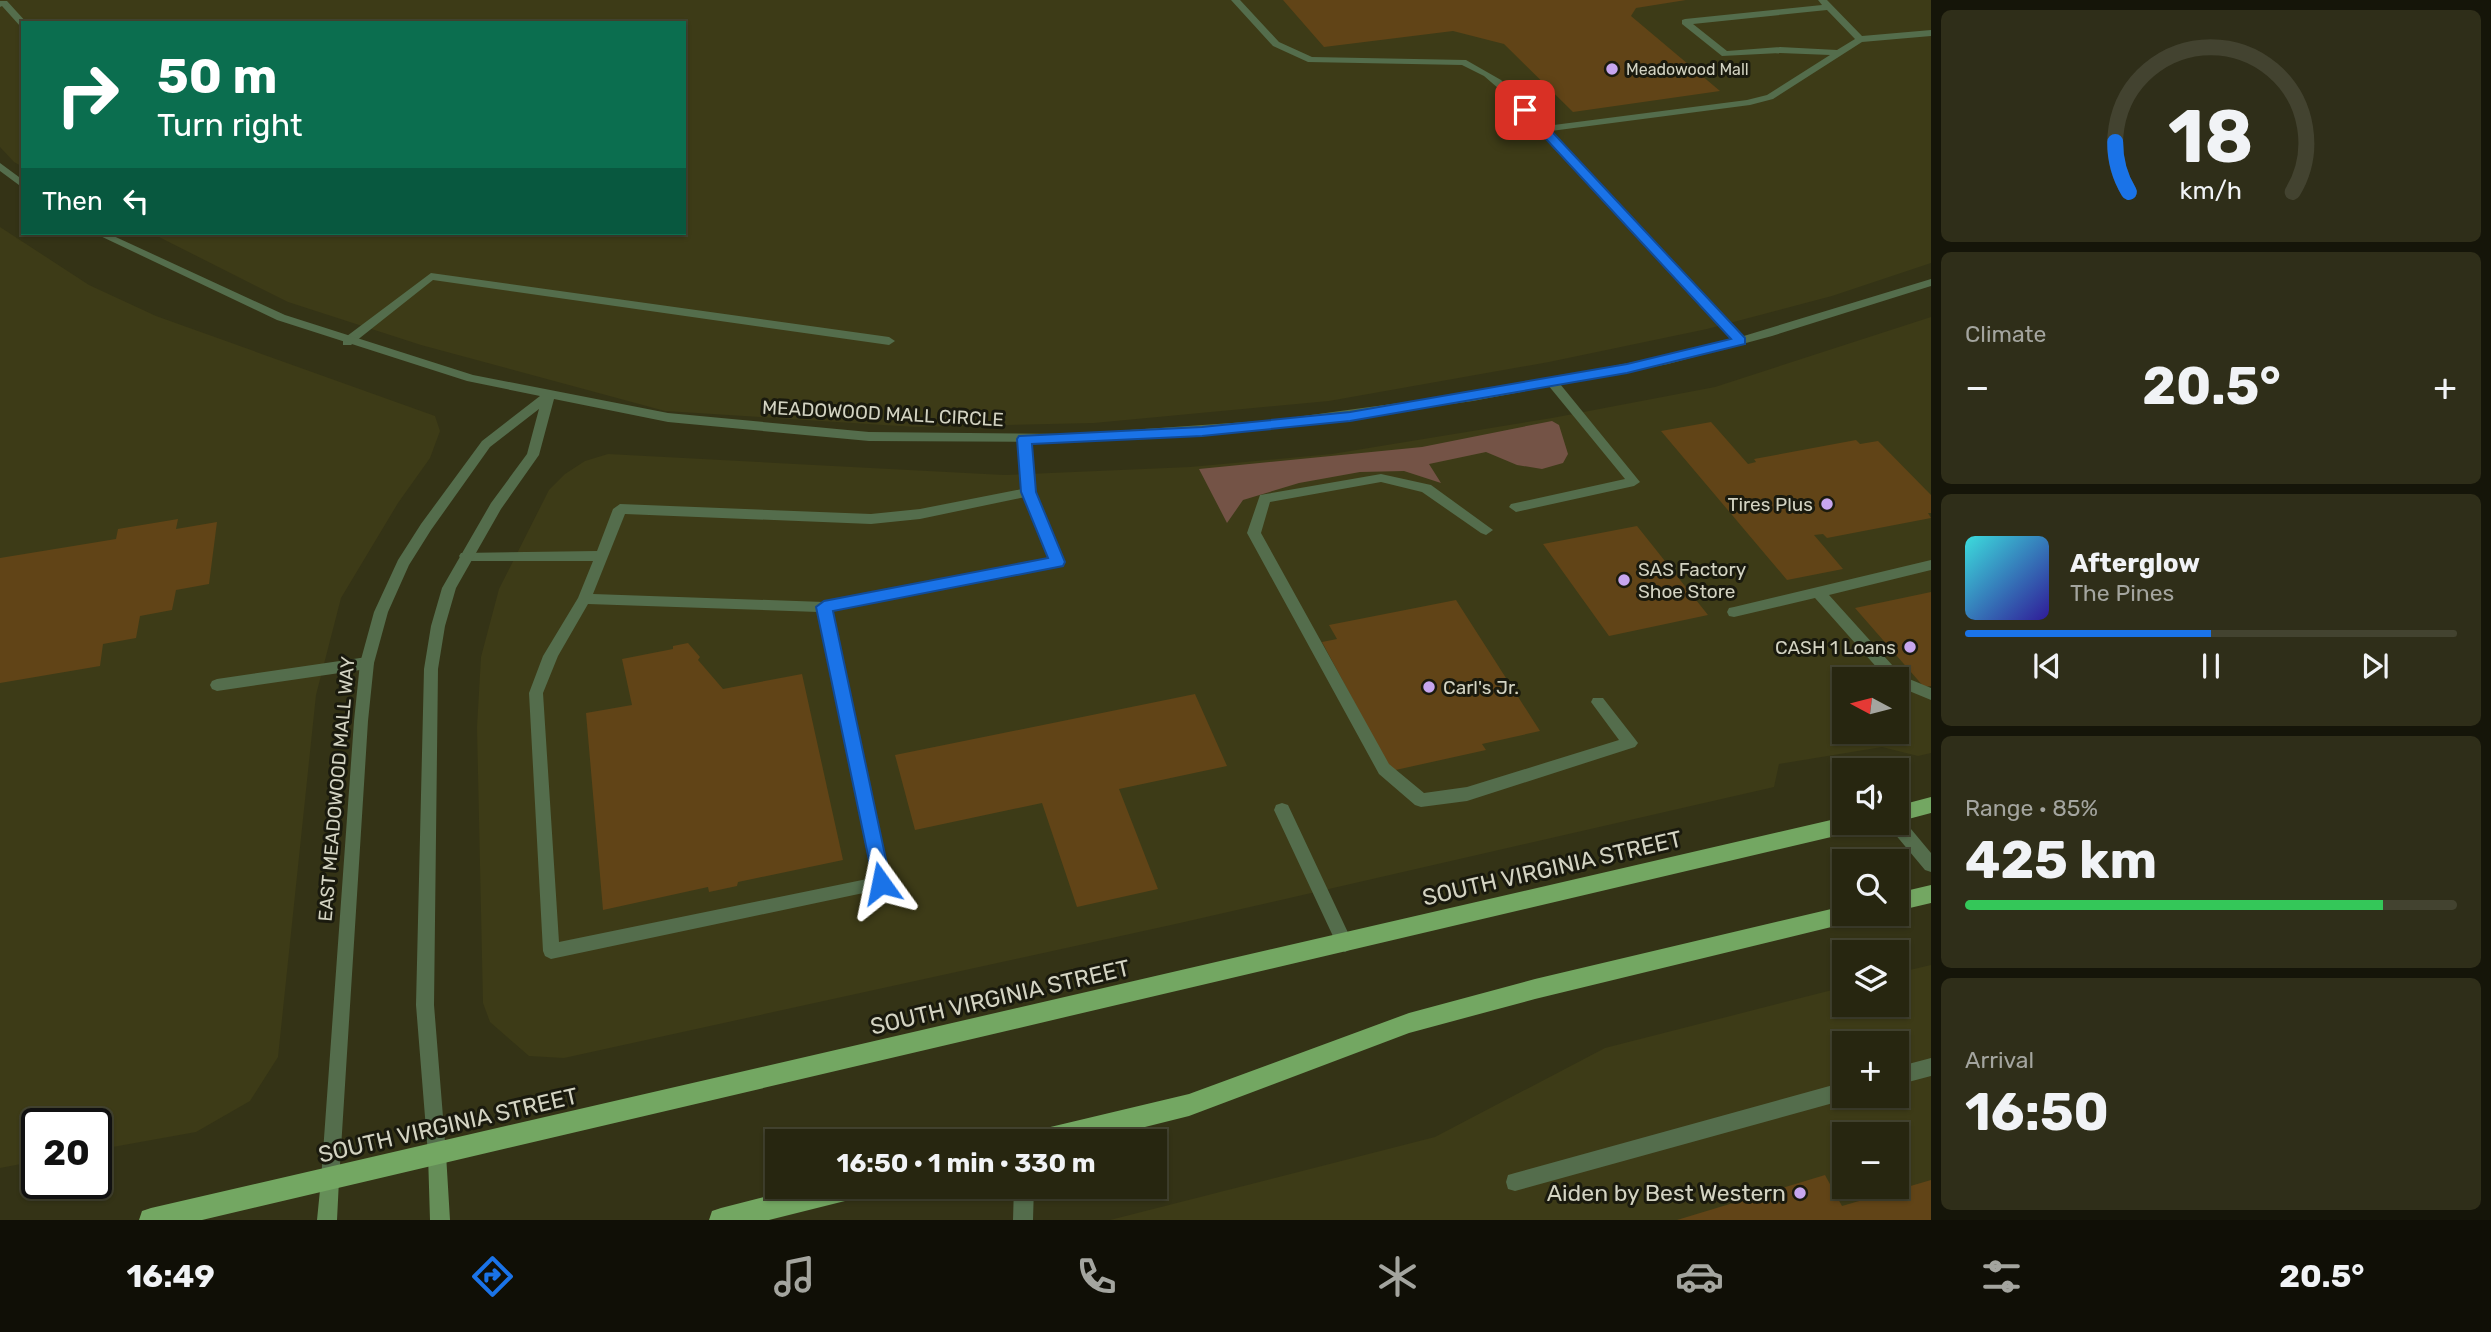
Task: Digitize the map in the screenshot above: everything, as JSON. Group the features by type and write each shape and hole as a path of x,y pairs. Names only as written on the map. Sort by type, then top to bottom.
{"main road":[{"path":"1909,811 1931,806"},
{"name":"SOUTH VIRGINIA STREET","path":"151,1220 330,1181 1832,829"},
{"path":"1909,899 1931,894"},
{"path":"1091,1129 1189,1105 1409,1023 1535,989 1832,918"},
{"path":"437,1154 440,1220"},
{"name":"EAST MEADOWOOD MALL WAY","path":"327,1220 330,1181"},
{"path":"721,1220 805,1199"}],"street":[{"path":"1235,0 1271,42 1300,57 1323,60 1436,60 1463,62 1485,70 1499,81 1740,341"},
{"path":"0,4 4,3 21,22"},
{"path":"1837,53 1780,50 1725,54 1685,22 1825,3 1860,39"},
{"path":"1544,129 1746,103 1770,97 1860,39 1931,33"},
{"path":"0,166 21,182"},
{"name":"MEADOWOOD MALL CIRCLE","path":"103,235 236,300 347,342 475,378 627,411 806,430 916,438 1024,439 1158,435 1350,417 1672,360 1931,282"},
{"path":"347,342 431,276 889,341"},
{"path":"1516,507 1634,482 1552,382"},
{"path":"437,1154 425,1004 428,716 431,669 438,626 449,588 496,506 533,455 549,395"},
{"name":"EAST MEADOWOOD MALL WAY","path":"330,1181 367,663 381,612 403,564 426,527 486,444 549,395"},
{"path":"584,599 783,608 824,607 1057,562 1029,492 1024,439"},
{"path":"1486,530 1426,488 1381,478 1265,498 1254,533 1384,769 1422,800 1467,794 1629,743 1598,702"},
{"path":"824,607 881,883 551,951 536,693 543,668 584,599 620,509 871,519 920,514 1029,492"},
{"path":"466,556 602,556"},
{"path":"1734,612 1931,565"},
{"path":"1818,592 1884,667"},
{"path":"217,685 367,663"},
{"path":"1909,685 1931,694"},
{"path":"1282,810 1345,944"},
{"path":"1906,835 1931,865"},
{"path":"1909,1073 1931,1067"},
{"path":"1515,1182 1832,1094"},
{"path":"1023,1220 1024,1199"}],"shaded area":[{"path":"0,0 1931,0 1931,263 1832,296 1707,329 1549,362 1329,401 1094,423 915,427 665,411 421,345 288,302 155,235 686,235 686,21 21,21 21,166 0,147"},
{"path":"0,227 89,285 156,316 435,416 440,431 430,458 398,503 341,598 316,695 278,1057 250,1101 196,1132 112,1147 112,1108 21,1108 21,1164 0,1168"},
{"path":"1931,317 1931,753 1918,756 1882,747 1779,764 1774,787 1180,923 564,1058 529,1056 490,1022 483,1003 477,727 481,657 499,589 549,490 565,474 585,461 608,454 1004,475 1190,467 1332,454 1552,418 1715,387"},
{"path":"1552,421 1559,425 1568,454 1563,463 1542,469 1517,465 1486,452 1429,464 1441,483 1404,471 1360,472 1299,483 1243,500 1227,523 1199,469 1422,447"},
{"path":"1931,965 1931,1220 1110,1220 1435,1137 1605,1048 1832,990 1832,1017 1909,1017 1909,970"}],"building":[{"name":"Meadowood Mall","path":"1283,0 1686,0 1636,8 1631,16 1720,91 1573,112 1504,44 1453,31 1324,47"},
{"name":"Tires Plus","path":"1711,422 1748,464 1756,462 1754,459 1856,440 1860,444 1878,441 1931,495 1931,513 1928,513 1931,518 1827,538 1823,534 1814,535 1843,569 1787,580 1661,431"},
{"path":"178,519 176,529 217,522 209,584 176,590 172,610 140,616 136,638 103,644 100,666 0,683 0,558 116,539 118,529"},
{"name":"SAS Factory Shoe Store","path":"1637,526 1708,615 1609,636 1543,544"},
{"name":"CASH 1 Loans","path":"1931,592 1931,686 1924,687 1855,608"},
{"name":"Carl's Jr.","path":"1456,600 1540,731 1482,744 1486,750 1391,771 1322,642 1337,639 1329,625"},
{"path":"688,643 700,657 698,660 723,689 802,674 843,860 738,882 737,886 709,892 708,887 603,910 586,713 632,705 622,659 673,649 673,646"},
{"path":"1195,694 1227,766 1119,789 1158,889 1077,907 1042,803 915,830 895,755"},
{"name":"Aiden by Best Western","path":"1825,1175 1832,1188 1832,1199 1838,1199 1842,1206 1866,1199 1909,1199 1909,1186 1931,1180 1931,1220 1677,1220"}],"place":[{"name":"Meadowood Mall","path":"1612,69"},
{"name":"Tires Plus","path":"1827,504"},
{"name":"SAS Factory Shoe Store","path":"1624,580"},
{"name":"CASH 1 Loans","path":"1910,647"},
{"name":"Carl's Jr.","path":"1429,687"},
{"name":"Aiden by Best Western","path":"1800,1193"}],"route":[{"path":"881,883 824,607 1057,562 1029,492 1024,439 1202,432 1350,417 1627,369 1740,341 1525,110"}]}
